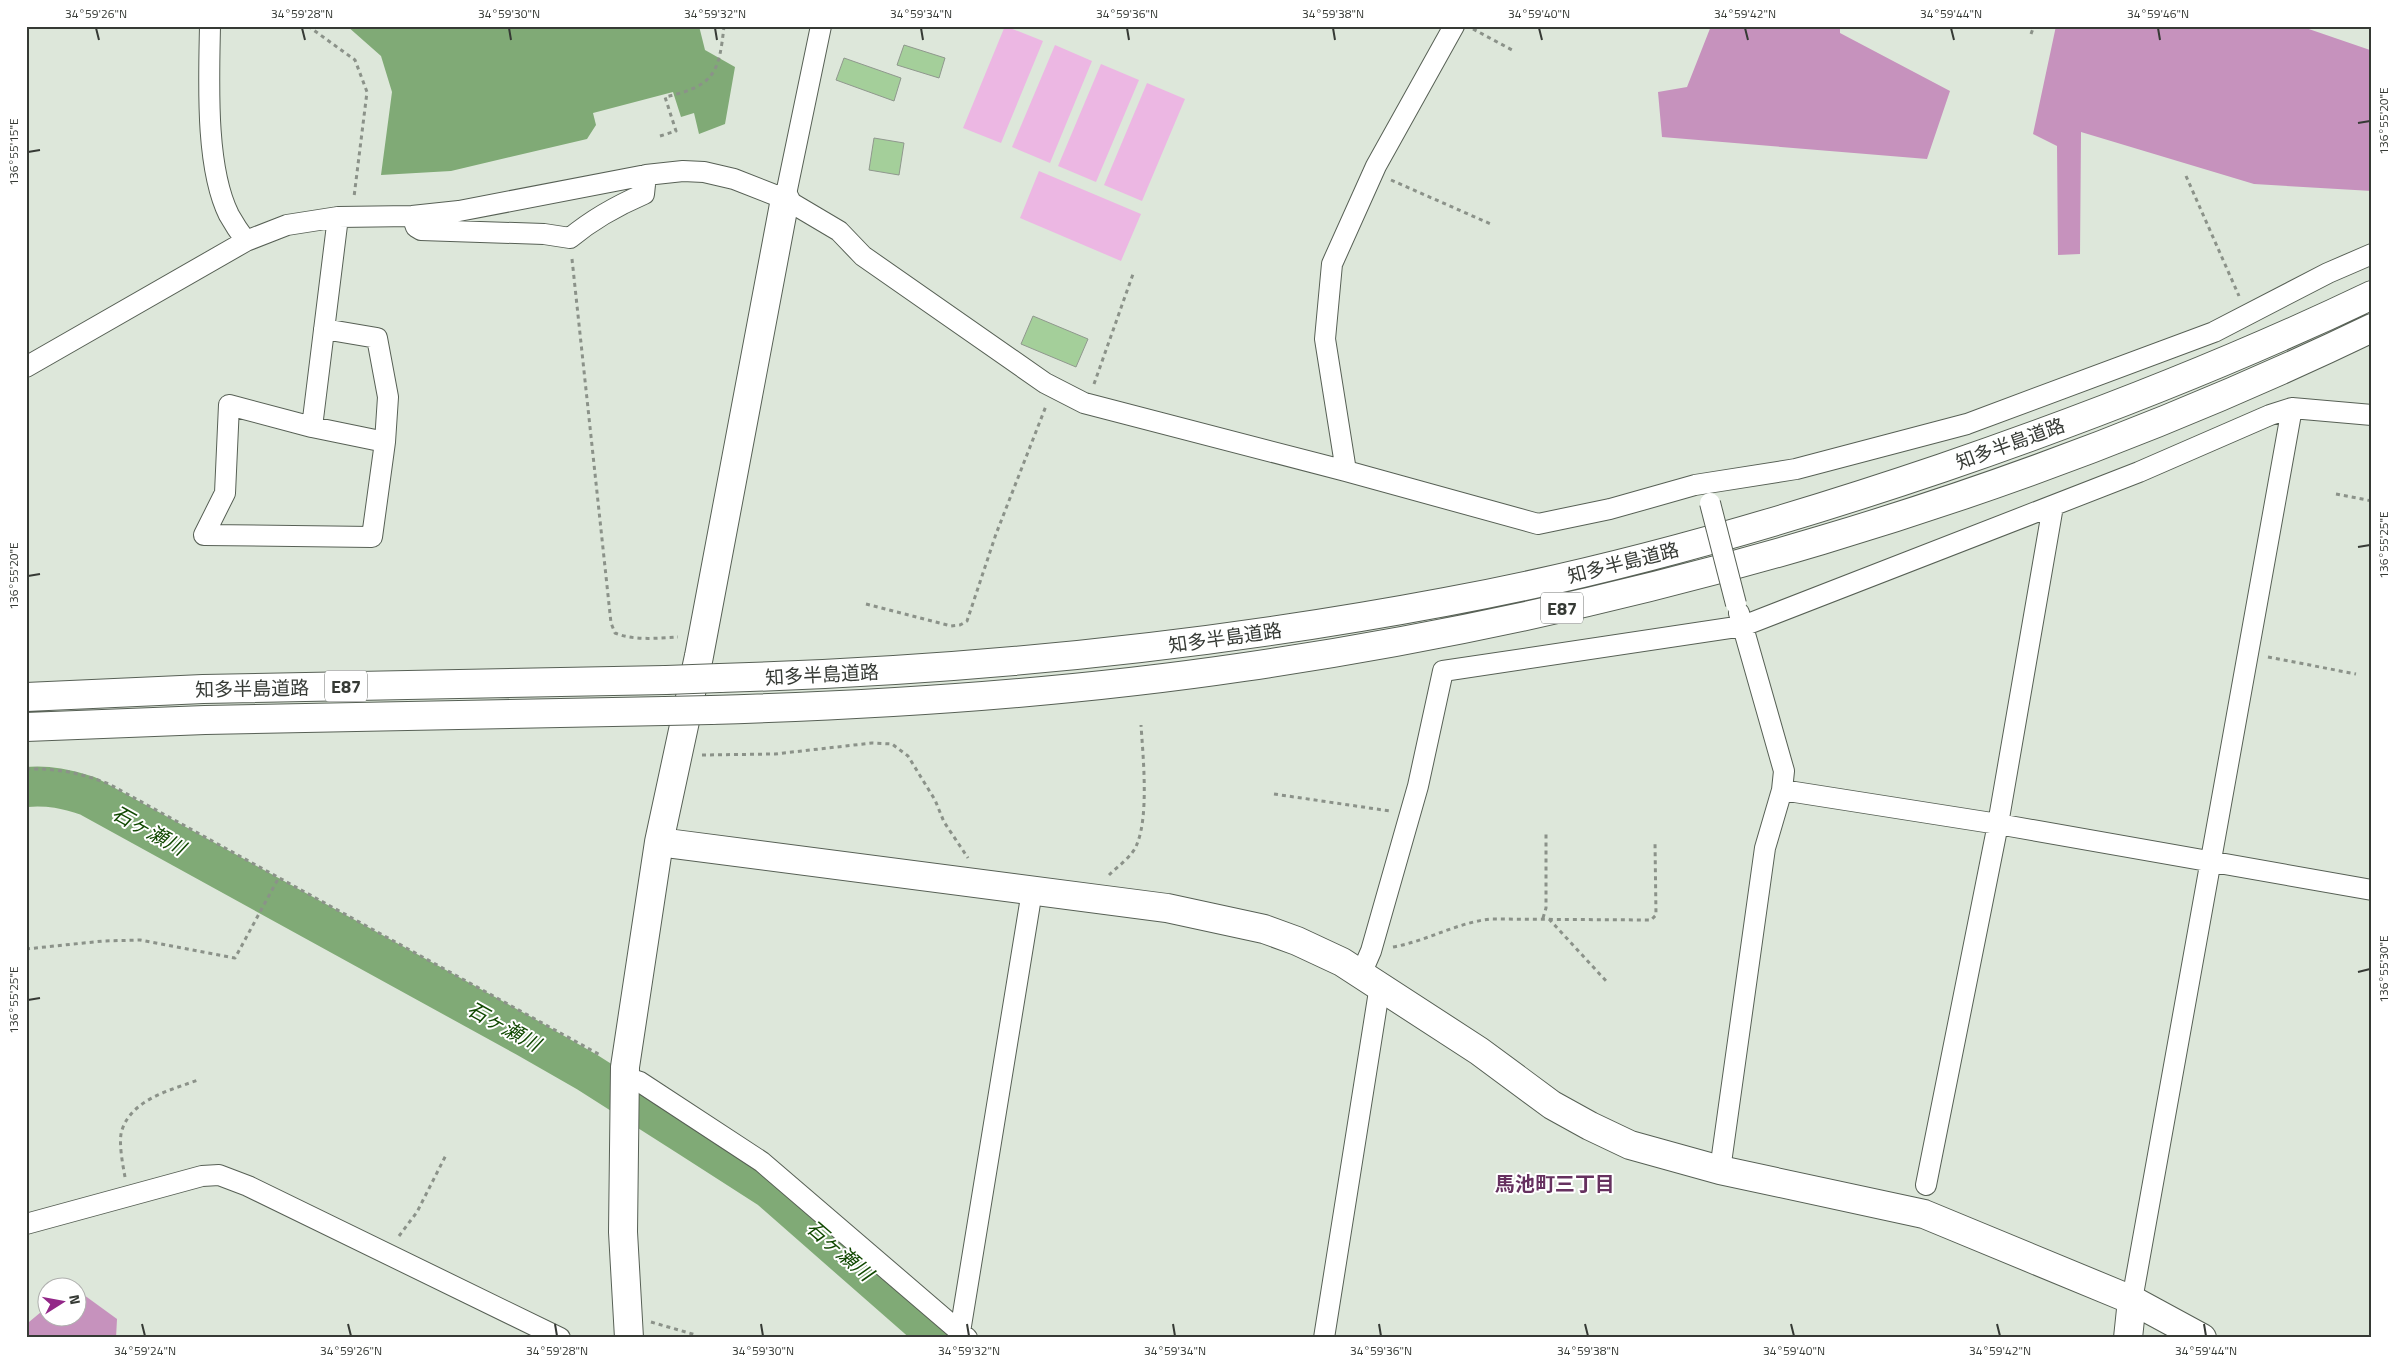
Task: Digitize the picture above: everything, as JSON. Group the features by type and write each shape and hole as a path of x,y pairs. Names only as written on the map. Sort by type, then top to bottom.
{"main road":[{"path":"628,1330 623,1232 625,1072 659,842 679,755 785,198"},
{"name":"知多半島道路","path":"26,697 203,689 666,680 869,672 992,664 1067,658 1239,637 1447,602 1608,566 1748,530 1879,489 2030,438 2179,380 2315,322 2372,295"},
{"name":"知多半島道路","path":"26,727 205,720 712,710 867,704 1071,688 1244,668 1452,632 1613,597 1758,560 2042,468 2194,409 2372,328"},
{"path":"659,842 1167,908 1264,929 1371,970 1552,1105 1630,1145 1720,1170 1924,1214 2132,1300 2202,1338"},
{"path":"2128,1338 2132,1300"}],"street":[{"path":"210,26 211,126 217,177 229,215 246,242"},
{"path":"785,198 822,26"},
{"path":"1346,471 1325,338 1332,264 1374,172 1454,26"},
{"path":"26,367 246,242 287,225 345,217 412,216 459,211 646,175 683,171 704,172 734,179 785,198 839,231 863,256 1056,388 1088,404 1346,471 1538,524 1610,509 1695,485 1796,469 1967,424 2214,332 2328,273 2372,254"},
{"path":"412,216 416,227 421,230 544,234 570,238 616,205 644,194 646,175"},
{"path":"312,427 324,329 345,217"},
{"path":"324,329 377,338 388,397 385,442 372,536 204,535 225,493 229,405 312,427 385,442"},
{"path":"2132,1300 2292,408"},
{"path":"1324,1338 1371,970 1443,671 1743,626 2053,506 2270,415 2292,408 2372,415"},
{"path":"1695,485 1710,503 1736,604 1784,771 1782,790 1765,848 1720,1170"},
{"path":"1926,1185 1998,824 2053,506"},
{"path":"1782,790 1998,824 2372,890"},
{"path":"963,1335 1032,891"},
{"path":"625,1072 762,1162 963,1335"},
{"path":"26,1224 202,1176 219,1176 248,1186 560,1338"}],"path":[{"path":"308,26 355,60 367,92 345,217"},
{"path":"660,136 676,131 665,97 691,91 708,81 717,66 721,53 724,26"},
{"path":"1468,26 1514,51"},
{"path":"2031,34 2034,26"},
{"path":"1374,172 1493,225"},
{"path":"2186,176 2249,314"},
{"path":"570,238 611,623 615,633 633,638 702,635"},
{"path":"1088,404 1106,347 1133,274"},
{"path":"866,604 951,626 960,625 967,621 999,525 1044,412 1056,388"},
{"path":"2336,494 2372,501"},
{"path":"2249,654 2356,674"},
{"path":"1104,900 1106,880 1137,845 1140,831 1143,803 1141,725"},
{"path":"679,755 759,755 872,743 892,744 908,756 935,800 944,822 972,865 975,884"},
{"path":"26,768 46,768 80,773 109,784 625,1072"},
{"path":"1274,794 1410,813"},
{"path":"1543,918 1546,908 1546,831"},
{"path":"1371,970 1414,943 1472,921 1543,918 1651,920 1656,915 1656,842"},
{"path":"26,949 103,941 140,940 235,958 278,879"},
{"path":"1549,918 1607,982"},
{"path":"127,1196 121,1131 130,1114 149,1100 198,1080"},
{"path":"387,1254 417,1212 446,1154"},
{"path":"628,1330 645,1320 696,1334"}],"shaded area":[{"path":"347,26 699,26 705,50 735,67 725,124 699,134 694,113 681,117 673,92 593,113 596,125 587,139 451,171 381,175 392,92 381,56"},
{"path":"1005,26 1043,41 1001,143 963,128"},
{"path":"1711,26 1840,26 1840,33 1950,91 1927,159 1662,137 1658,92 1687,87"},
{"path":"2056,26 2300,26 2370,50 2372,68 2372,191 2254,184 2081,132 2080,254 2058,255 2057,146 2033,134"},
{"path":"1055,45 1092,61 1050,163 1012,147"},
{"path":"1101,64 1139,80 1096,182 1058,166"},
{"path":"1147,83 1185,99 1142,201 1104,185"},
{"path":"1039,171 1141,214 1121,261 1020,218"},
{"path":"88,1298 117,1319 116,1338 26,1338 26,1321 29,1322 38,1314 38,1326 88,1326"}],"building":[{"path":"904,45 945,58 939,78 897,65"},
{"path":"844,58 901,78 894,101 836,80"},
{"path":"874,138 904,143 899,175 869,170"},
{"path":"1033,316 1088,339 1076,367 1021,344"}],"waterway":[{"name":"石ヶ瀬川","path":"26,787 58,788 88,796 587,1072 770,1189 940,1338"}],"district":[{"name":"馬池町三丁目","path":"1555,1183"}]}
